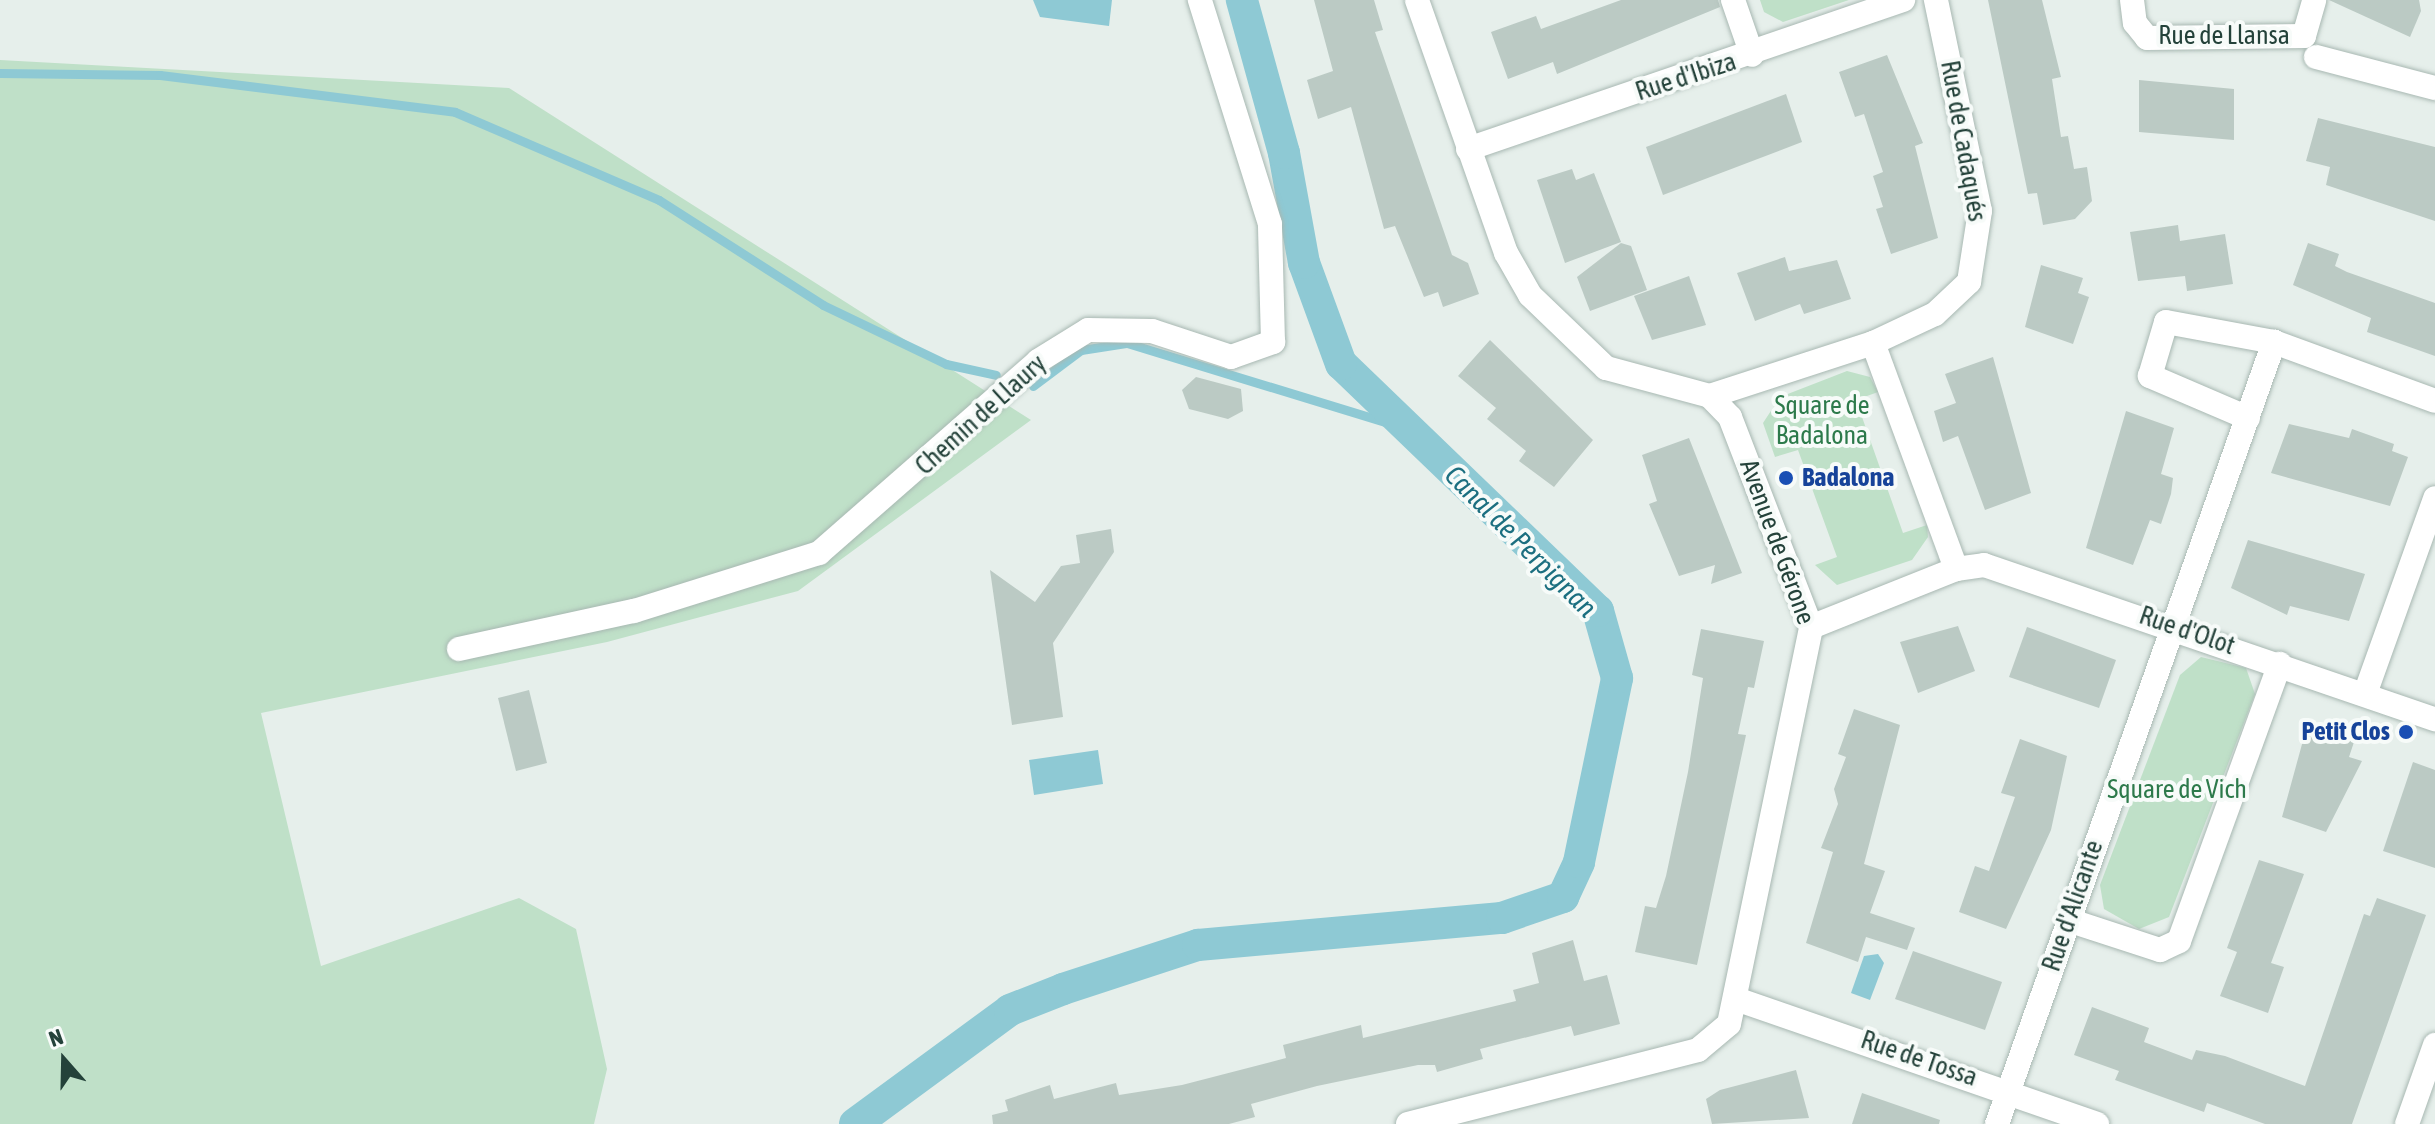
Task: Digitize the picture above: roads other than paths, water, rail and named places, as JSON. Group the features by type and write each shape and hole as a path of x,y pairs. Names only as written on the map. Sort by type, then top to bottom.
{"street":[{"name":"Chemin de Llaury","path":"459,649 634,611 819,553 1038,361 1088,330 1152,331 1231,357 1273,342 1270,224 1200,0"},
{"path":"1417,0 1506,253 1567,338 1606,368 1710,396"},
{"path":"1733,0 1752,55"},
{"name":"Rue d'Ibiza","path":"1468,149 1752,55 1903,0"},
{"name":"Rue de Cadaqués","path":"1710,396 1873,343 1935,314 1969,282 1980,244 1980,211 1936,0"},
{"name":"Rue de Llansa","path":"2132,0 2135,23 2147,38 2304,36 2314,0"},
{"path":"2316,57 2435,88"},
{"path":"2248,418 2150,376 2166,322 2274,342 2435,401"},
{"name":"Rue d'Alicante","path":"1997,1124 2274,342"},
{"path":"1873,343 1956,569"},
{"name":"Avenue de Gérone","path":"1408,1124 1485,1115 1698,1050 1729,1024 1739,1000 1811,627 1730,417 1710,396"},
{"path":"2365,694 2435,498"},
{"name":"Rue d'Olot","path":"1811,627 1956,569 1984,565 2171,626 2435,719"},
{"path":"2068,920 2160,950 2179,941 2280,664"},
{"name":"Rue de Tossa","path":"1739,1000 2009,1090 2097,1124"},
{"path":"2418,1114 2435,1045"}],"water":[{"path":"1033,0 1112,0 1109,26 1040,17"},
{"path":"1098,750 1103,784 1034,795 1029,760"},
{"path":"1878,954 1884,963 1870,1000 1851,993 1864,956"}],"waterway":[{"name":"Canal de Perpignan","path":"855,1124 1010,1010 1063,989 1198,945 1502,918 1563,897 1579,862 1617,678 1598,611 1341,364 1304,263 1284,153 1242,0"},
{"path":"0,73 160,75 455,112 659,200 823,305 946,364 996,375"},
{"path":"1033,386 1081,350 1127,343 1405,428"}],"place":[{"name":"Badalona","path":"1786,478"},
{"name":"Petit Clos","path":"2406,732"}],"park label":[{"name":"Square de Badalona","path":"1822,421"},
{"name":"Square de Vich","path":"2177,790"}]}
